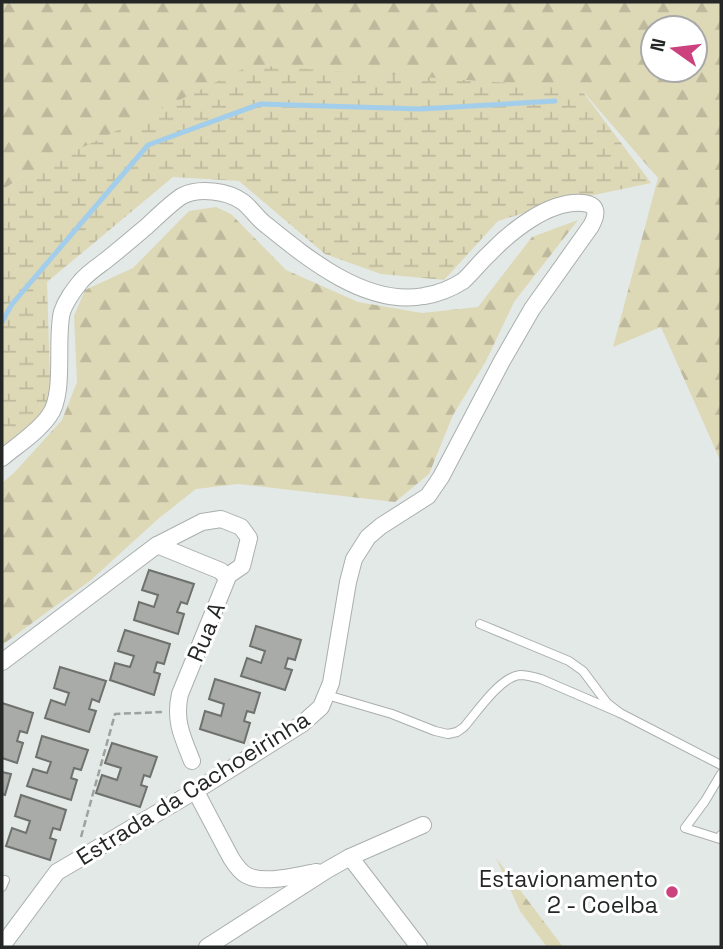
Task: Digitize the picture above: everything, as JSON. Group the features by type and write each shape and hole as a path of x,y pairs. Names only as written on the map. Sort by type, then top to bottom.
{"street":[{"name":"Estrada da Cachoeirinha","path":"2,458 43,423 54,408 59,378 62,315 67,299 83,278 183,196 206,191 229,194 244,202 262,222 343,280 370,292 398,298 422,297 463,281 522,224 560,205 589,204 596,211 597,216 532,309 441,477 428,496 368,537 354,559 331,683 321,707 302,724 57,872 2,944"},
{"path":"2,662 156,545 202,522 221,519 241,527 249,538 242,566 226,577"},
{"name":"Rua A","path":"156,545 221,571 227,582 180,694 177,712"},
{"path":"177,712 191,761"},
{"path":"195,790 231,858 247,876 271,879 327,870"},
{"path":"207,947 350,857 423,825"},
{"path":"350,857 419,947"}],"lane":[{"path":"480,624 576,666 592,680 607,703 620,713"},
{"path":"327,695 448,734 464,727 508,679 518,675 529,676 620,713 721,765"},
{"path":"720,837 685,828 721,774"}],"path":[{"path":"75,861 114,714 177,712"}],"green space":[{"path":"2,2 721,2 721,462 661,327 613,347 658,178 580,88 24,176 2,190"},
{"path":"251,65 580,88 651,183 556,203 498,221 444,280 381,274 325,254 239,181 173,177 47,282 51,411 2,449 2,190 24,176"},
{"path":"216,207 231,214 286,270 358,302 422,313 478,307 532,237 578,220 514,302 486,361 453,415 429,474 395,502 238,484 196,489 158,519 91,580 2,645 2,483 62,420 77,382 74,316 85,290 133,268 189,211"},
{"path":"496,858 563,947 547,947 520,911"}],"building":[{"path":"149,570 194,584 187,604 181,602 177,612 184,614 178,634 134,620 139,602 154,607 158,595 142,590"},
{"path":"256,626 301,640 295,660 288,658 285,668 292,670 285,690 241,676 247,658 261,663 265,651 250,646"},
{"path":"125,630 170,644 164,664 157,662 154,672 160,674 154,695 110,680 115,663 130,667 134,656 118,651"},
{"path":"60,667 106,681 99,702 92,699 89,709 96,711 89,732 45,718 51,700 65,705 69,693 54,688"},
{"path":"215,679 260,693 254,713 247,711 244,721 250,723 244,743 200,729 205,711 221,716 224,704 209,699"},
{"path":"2,703 33,713 27,733 20,731 17,741 23,743 17,763 2,758"},
{"path":"42,736 88,750 81,770 74,768 71,778 77,780 71,800 27,786 33,769 47,773 51,762 36,757"},
{"path":"112,743 157,757 150,777 144,775 141,785 147,787 140,807 96,793 102,775 117,780 121,768 105,763"},
{"path":"2,772 11,774 5,795 2,794"},
{"path":"21,795 66,810 60,830 53,828 50,838 56,840 50,860 6,846 12,828 26,833 30,821 15,816"}],"waterway":[{"path":"2,322 12,304 148,145 260,104 421,109 555,101"}],"place":[{"name":"Estavionamento 2 - Coelba","path":"672,892"}]}
